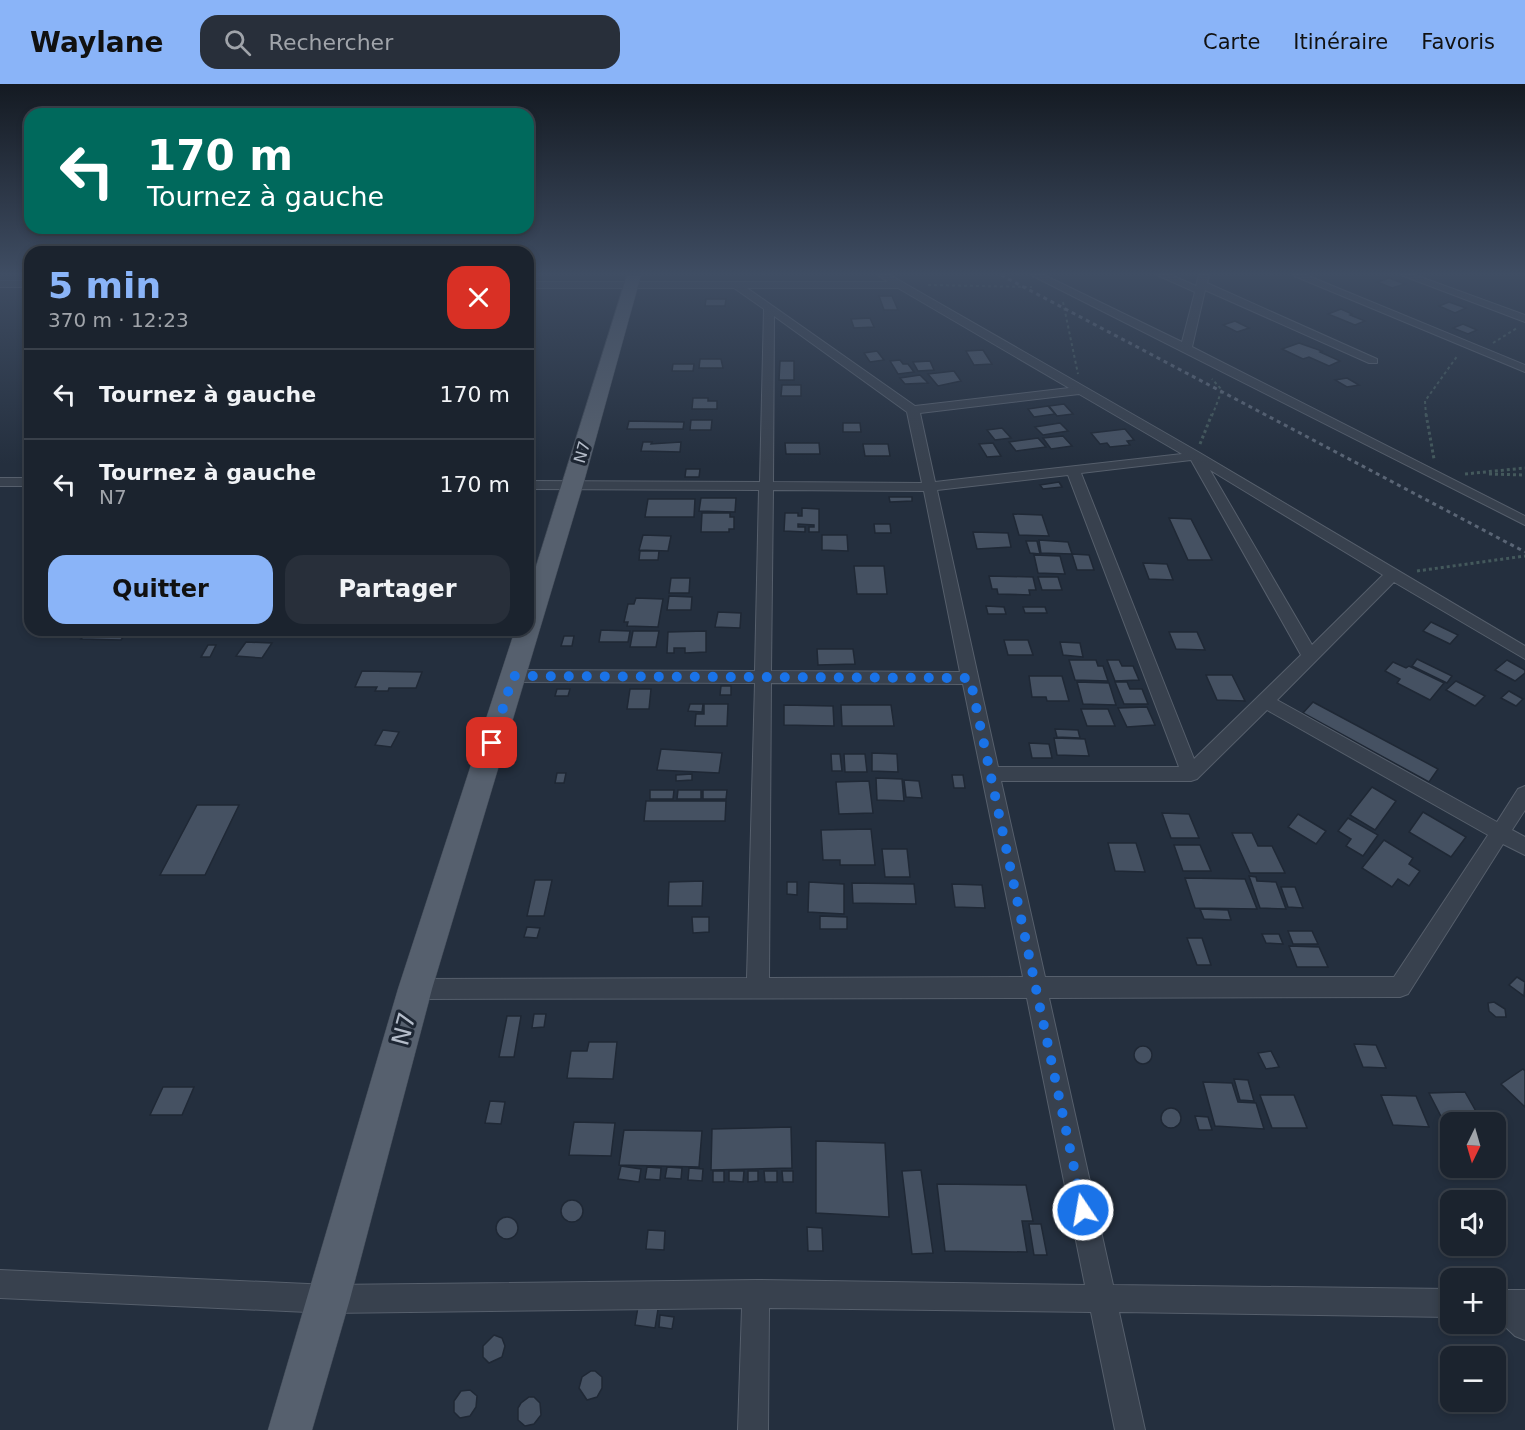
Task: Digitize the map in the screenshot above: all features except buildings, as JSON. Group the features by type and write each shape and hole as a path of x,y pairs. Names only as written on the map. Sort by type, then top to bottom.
{"main road":[{"name":"N7","path":"534,610 615,338"},
{"name":"N7","path":"290,1430 415,989 526,636"}],"street":[{"path":"758,989 768,338"},
{"path":"811,338 914,410 1081,390"},
{"path":"991,338 1195,456 1525,653"},
{"path":"1165,338 1525,521"},
{"path":"1186,348 1189,338"},
{"path":"1322,338 1373,361"},
{"path":"1448,338 1525,369"},
{"path":"914,410 1130,1430"},
{"path":"534,485 930,487 1195,456"},
{"path":"1195,456 1310,656"},
{"path":"1073,470 1191,774"},
{"path":"0,482 24,482"},
{"path":"991,774 1191,774 1393,574"},
{"path":"513,676 970,678"},
{"path":"1265,701 1525,847"},
{"path":"415,989 1400,987 1525,794"},
{"path":"0,1284 329,1299 756,1294 1440,1303"},
{"path":"753,1430 756,1294"},
{"path":"1507,1304 1525,1326"}],"path":[{"path":"1070,338 1081,390"},
{"path":"1438,477 1428,434 1425,401 1457,355 1480,351 1504,338"},
{"path":"1186,348 1222,390 1195,456"},
{"path":"1438,477 1525,468"},
{"path":"1438,477 1509,473 1525,475"},
{"path":"1393,574 1525,556"}],"railway":[{"path":"1120,338 1525,552"}],"route":[{"path":"492,743 513,676 970,678 1083,1210"}]}
